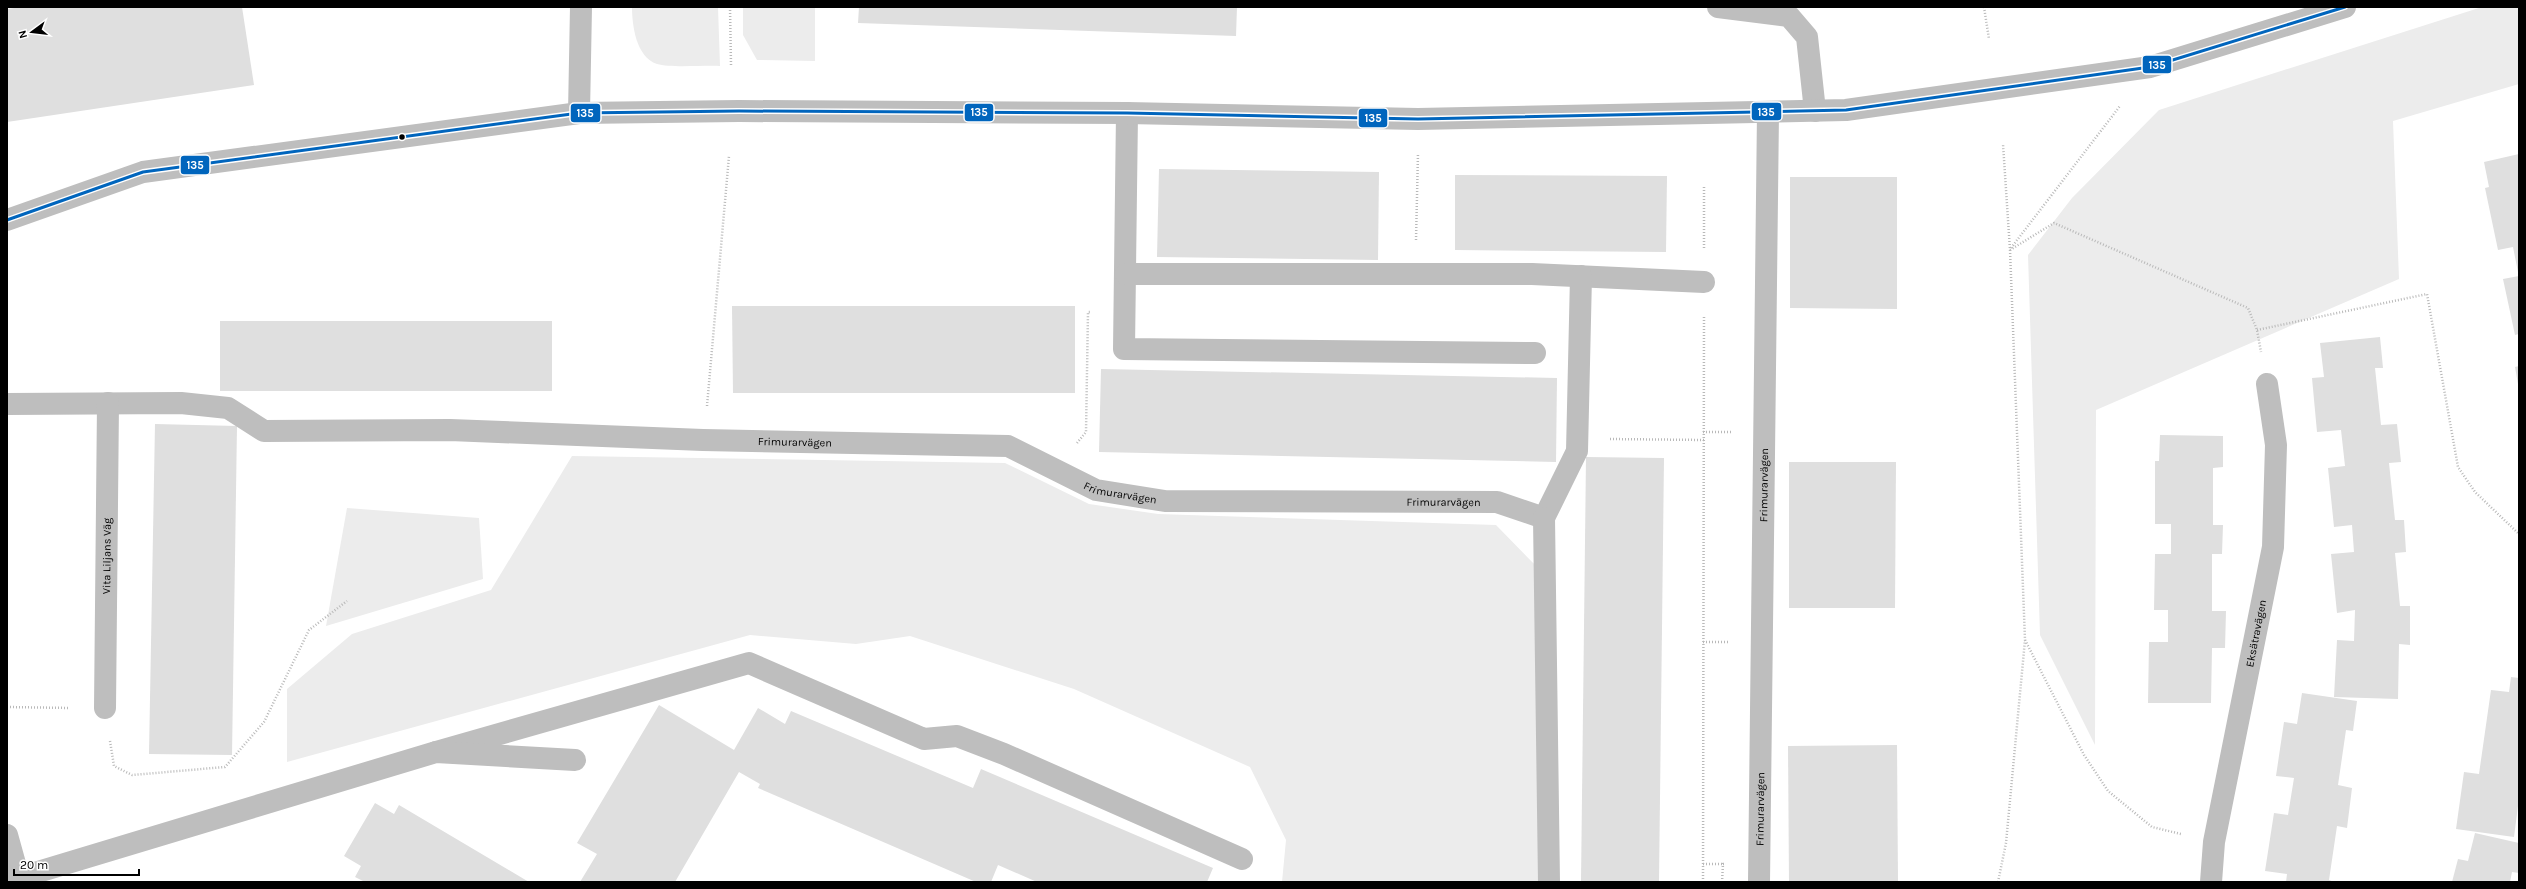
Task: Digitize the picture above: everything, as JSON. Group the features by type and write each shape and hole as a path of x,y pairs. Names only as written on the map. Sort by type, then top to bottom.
{"street":[{"path":"579,114 581,7"},
{"path":"1718,7 1789,16 1807,37 1815,111"},
{"path":"7,220 144,172 579,114 739,111 1127,113 1418,119 1846,110 2150,67 2345,7"},
{"name":"Frimurarvägen","path":"1759,882 1768,112"},
{"path":"1127,113 1124,349 1535,353"},
{"path":"1126,274 1415,274 1581,276 1704,282"},
{"path":"1549,882 1544,518 1577,451 1581,276"},
{"name":"Eksätravägen","path":"2211,882 2214,842 2273,547 2276,445 2267,384"},
{"name":"Vita Liljans Väg","path":"105,708 108,403"},
{"name":"Frimurarvägen","path":"7,404 181,403 228,408 264,431 450,430 703,440 1008,446 1096,490 1165,501 1497,502 1544,518"},
{"path":"7,835 19,880 436,752 749,663 924,738 957,736 1004,754 1242,859"},
{"path":"436,752 575,760"}],"path":[{"path":"730,7 731,65"},
{"path":"1984,7 1989,39"},
{"path":"2010,250 2150,67"},
{"path":"1415,274 1418,119"},
{"path":"1998,882 2006,843 2024,640 2010,250 2003,144"},
{"path":"703,440 729,156"},
{"path":"1703,882 1704,187"},
{"path":"2010,250 2054,222 2248,308 2257,330 2267,384"},
{"path":"2257,330 2427,294 2458,467 2475,492 2519,534"},
{"path":"1086,432 1088,312"},
{"path":"1614,439 1704,440"},
{"path":"7,707 105,708 114,766 132,775 225,767 264,722 309,630 347,601"},
{"path":"2024,640 2084,755 2108,791 2152,827 2214,842"},
{"path":"1703,864 1723,864"}],"shaded area":[{"path":"632,7 718,7 720,66 670,66 657,64 650,60 644,55 637,40 634,31"},
{"path":"743,7 815,7 815,61 757,60 743,35"},
{"path":"2482,7 2519,7 2519,84 2393,121 2399,279 2096,410 2095,745 2040,635 2028,255 2072,198 2159,110"},
{"path":"572,456 1005,463 1089,504 1158,514 1496,525 1540,570 1543,882 1282,882 1286,840 1250,767 1074,689 910,636 856,644 750,635 287,762 287,689 352,634 491,590"},
{"path":"347,508 479,518 483,579 326,626"}],"building":[{"path":"21,7 242,7 254,85 7,122 7,9"},
{"path":"859,7 1237,7 1236,36 858,23"},
{"path":"2519,154 2518,272 2513,247 2498,250 2485,188 2489,187 2484,162"},
{"path":"1159,169 1379,172 1378,260 1157,257"},
{"path":"1455,175 1667,176 1666,252 1455,250"},
{"path":"1790,177 1897,177 1897,309 1790,308"},
{"path":"2519,276 2519,334 2515,335 2503,279"},
{"path":"732,306 1075,306 1075,393 733,393"},
{"path":"220,321 552,321 552,391 220,391"},
{"path":"2380,337 2383,368 2375,368 2381,425 2397,424 2401,462 2389,463 2395,520 2404,520 2406,552 2395,553 2400,606 2410,606 2410,645 2399,644 2398,699 2334,697 2337,640 2354,641 2355,610 2337,613 2331,554 2354,552 2352,525 2334,527 2328,468 2345,466 2341,430 2317,432 2312,378 2324,377 2320,343"},
{"path":"2519,366 2519,384 2518,384 2515,367"},
{"path":"1101,369 1557,378 1556,462 1099,452"},
{"path":"155,424 237,426 232,755 149,754"},
{"path":"2160,435 2223,436 2223,467 2213,468 2213,525 2223,525 2222,554 2212,554 2212,611 2226,611 2225,648 2212,648 2211,703 2148,703 2149,642 2168,642 2168,610 2154,610 2155,554 2171,554 2171,524 2155,524 2155,461 2159,461"},
{"path":"1586,457 1664,458 1659,882 1581,882"},
{"path":"1789,462 1896,462 1895,608 1789,608"},
{"path":"2511,677 2519,678 2519,798 2514,837 2456,829 2464,772 2479,774 2491,690 2509,692"},
{"path":"2302,693 2357,701 2353,731 2346,730 2338,785 2352,788 2347,828 2337,826 2329,880 2334,882 2286,882 2287,874 2265,871 2274,813 2288,815 2294,778 2276,776 2284,722 2297,724"},
{"path":"659,705 734,750 758,708 785,724 791,711 973,788 981,769 1213,868 1207,882 1037,882 998,865 991,882 976,882 758,788 760,784 739,772 675,882 580,882 597,854 577,843"},
{"path":"1897,745 1898,882 1789,882 1788,746"},
{"path":"375,803 394,814 399,805 529,882 365,882 355,877 361,866 344,856"},
{"path":"2475,833 2519,843 2519,873 2512,872 2510,882 2452,882 2458,859 2468,861"}],"transit line":[{"name":"135","path":"7,220 143,172 579,113 739,111 1127,113 1418,119 1846,110 2150,67 2345,7"}]}
